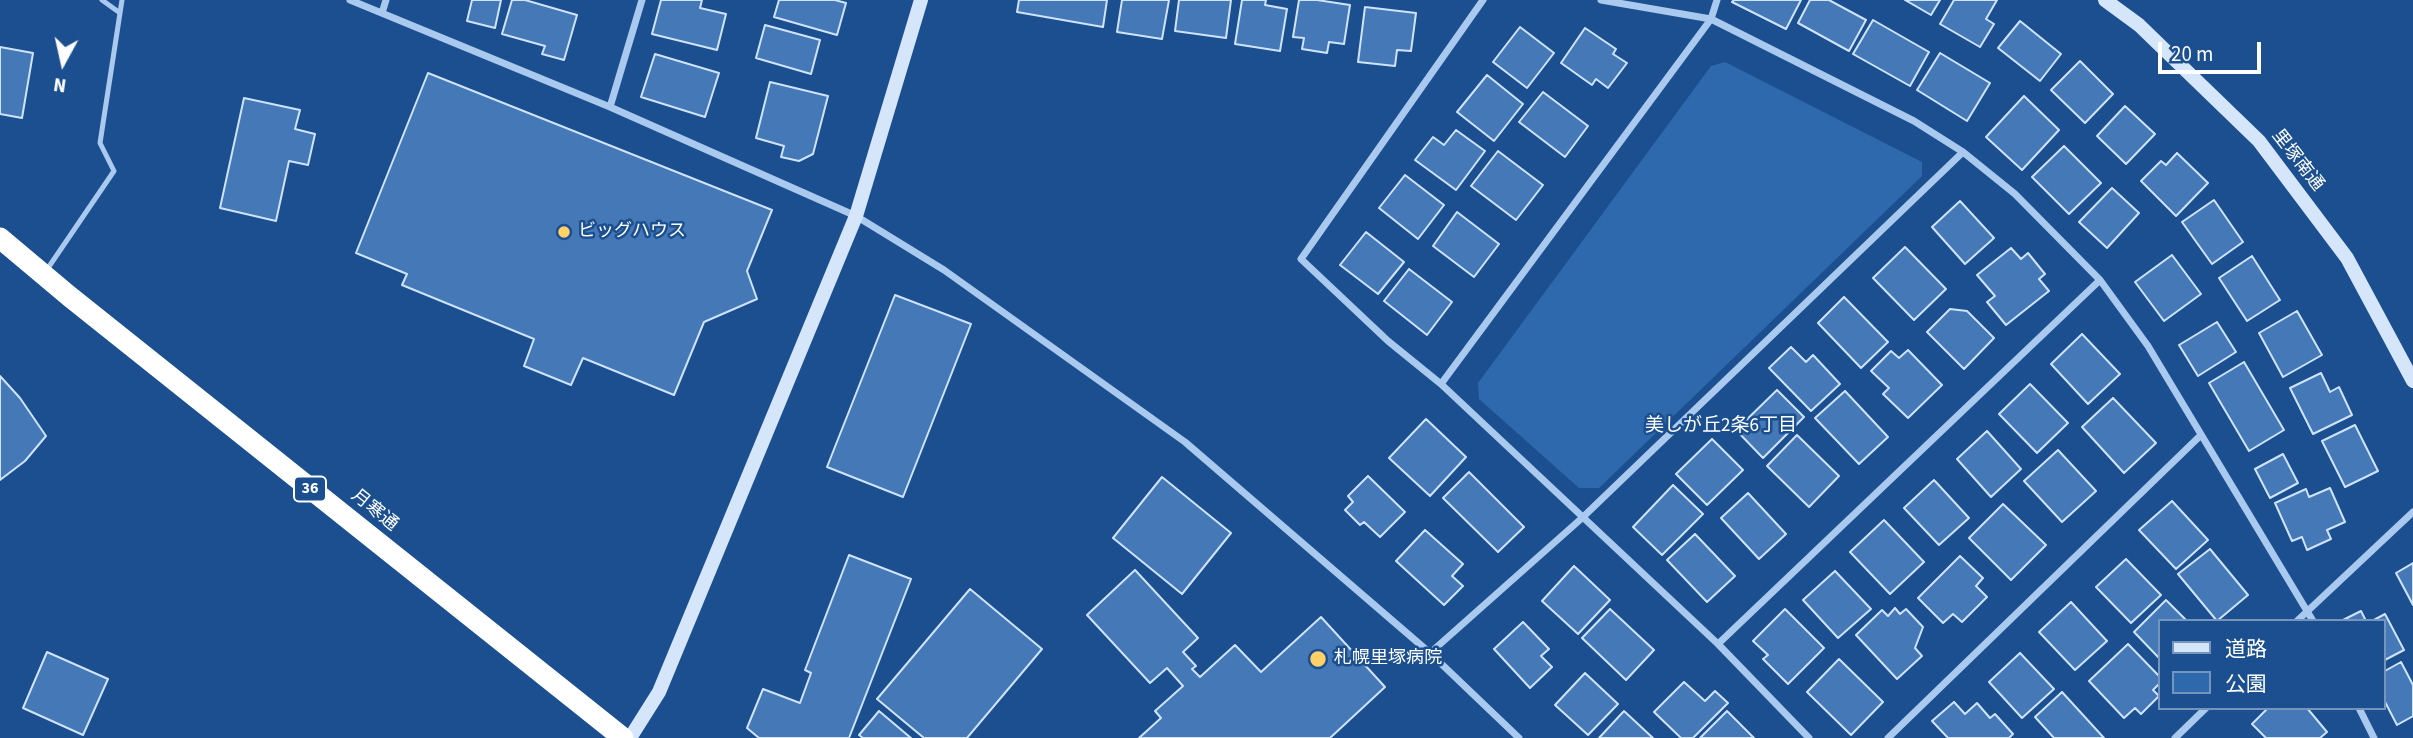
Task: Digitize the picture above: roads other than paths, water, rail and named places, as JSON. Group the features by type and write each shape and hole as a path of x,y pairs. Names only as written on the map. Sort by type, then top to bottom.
{"highway":[{"name":"月寒通","path":"0,238 623,738"}],"street":[{"path":"350,0 610,107 856,216 944,270 1185,442 1430,653 1519,738"},
{"path":"382,13 386,0"},
{"path":"610,107 642,0"},
{"path":"630,738 659,692 856,216 920,0"},
{"path":"1483,0 1301,259 1388,341 1441,384 1718,644 1809,738"},
{"path":"1601,0 1711,19 1914,121 1963,152 2015,194 2100,280 2148,346 2312,619"},
{"path":"1441,384 1711,19 1717,0"},
{"name":"里塚南通","path":"2105,0 2139,25 2259,141 2347,258 2413,381"},
{"path":"1430,653 1582,518 1963,152"},
{"path":"1718,644 2100,280"},
{"path":"1888,738 2201,435"},
{"path":"2299,619 2413,512"},
{"path":"2175,738 2204,710"},
{"path":"2360,710 2374,738"}],"lane":[{"path":"102,0 120,13"},
{"path":"43,274 114,171 100,143 122,0"}],"place":[{"name":"ビッグハウス","path":"564,232"},
{"name":"札幌里塚病院","path":"1318,659"}],"district":[{"name":"美しが丘2条6丁目","path":"1721,427"}]}
